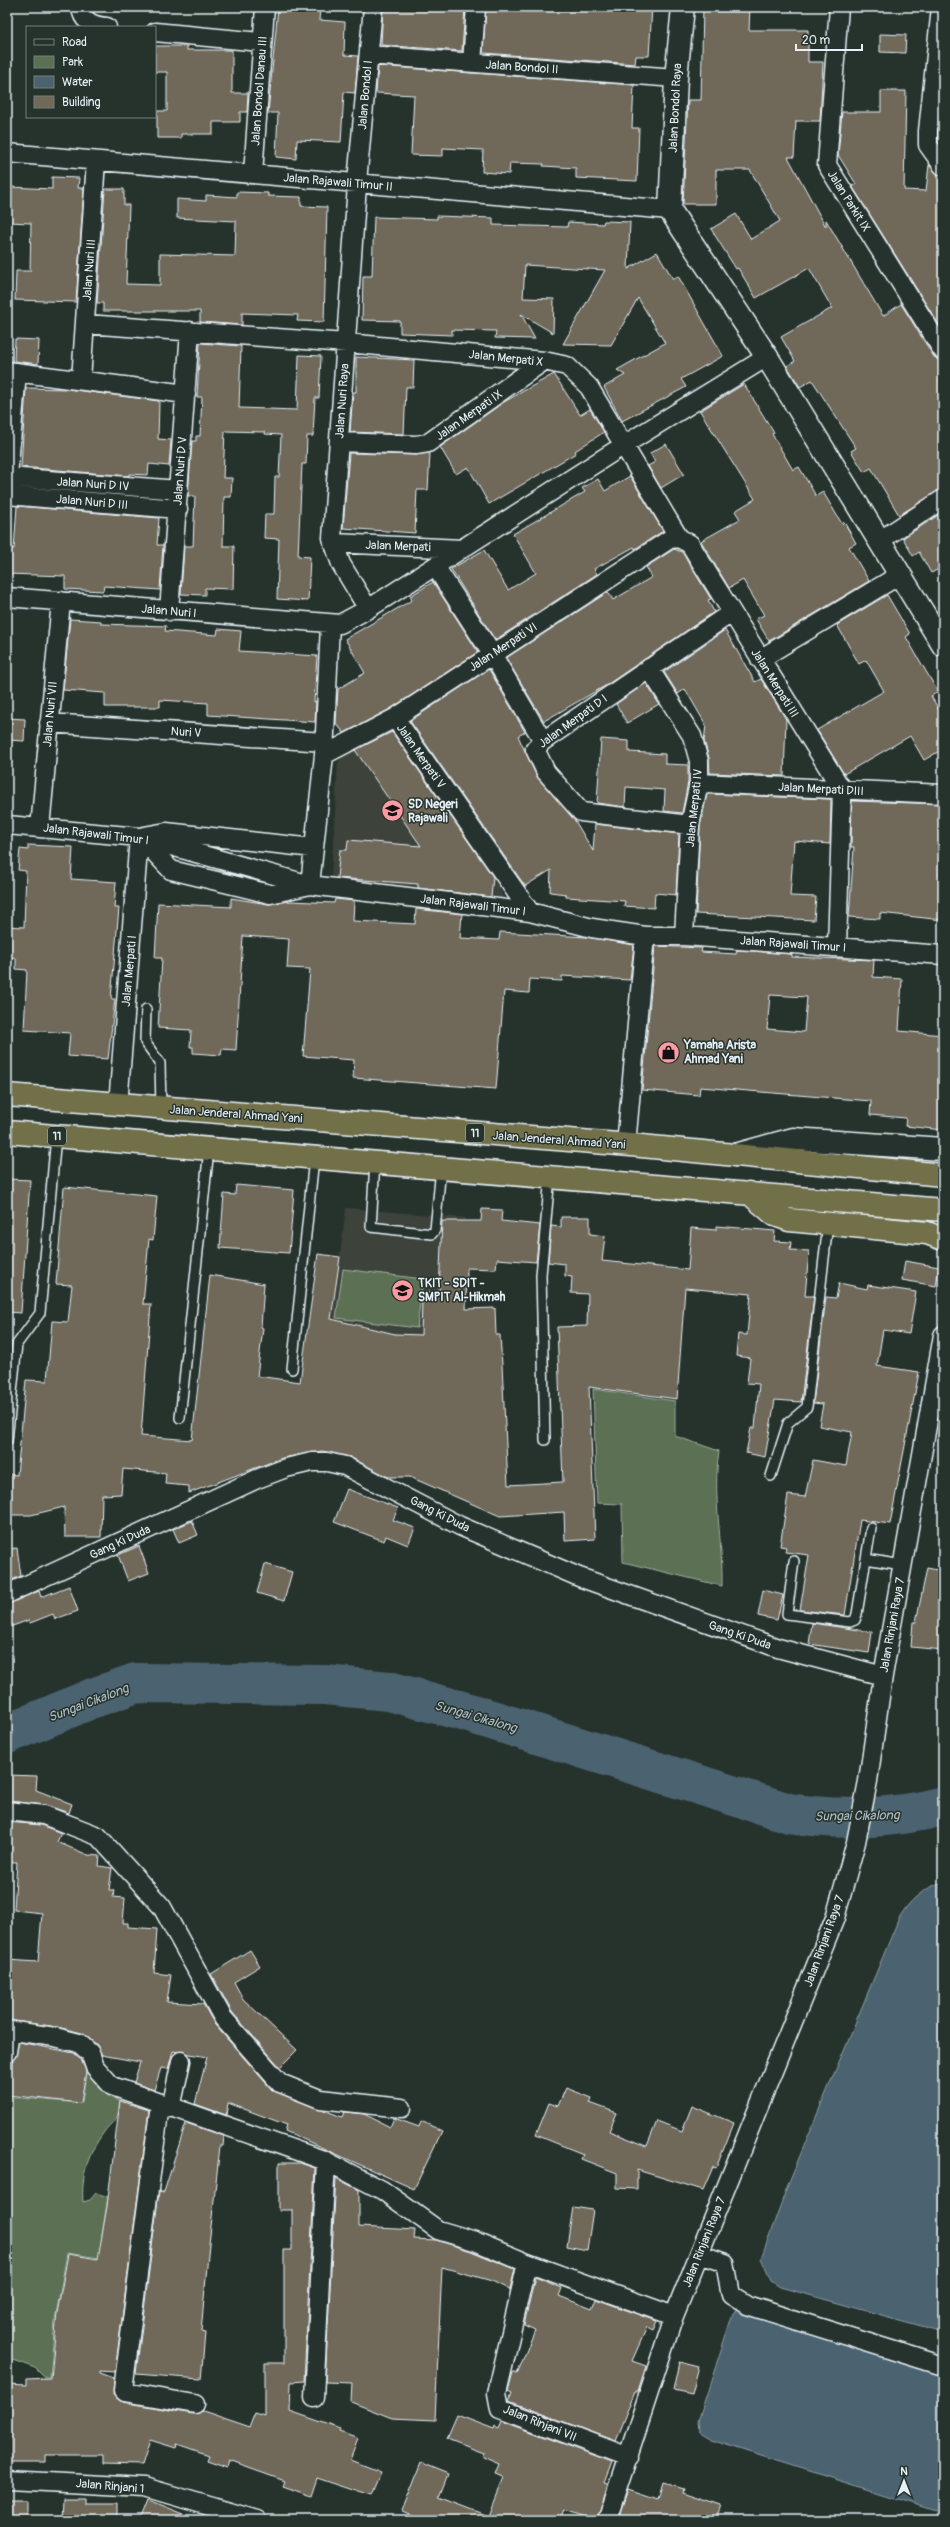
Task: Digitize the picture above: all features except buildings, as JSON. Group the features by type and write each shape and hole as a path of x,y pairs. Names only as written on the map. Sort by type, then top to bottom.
{"highway":[{"name":"Jalan Jenderal Ahmad Yani","path":"7,1095 626,1145 943,1175"},
{"name":"11","path":"8,1133 550,1176 943,1210"},
{"path":"749,1193 775,1215 790,1220 927,1233 943,1239"}],"street":[{"name":"Jalan Bondol Danau III","path":"253,174 262,42 266,7"},
{"name":"Jalan Bondol I","path":"358,183 373,7"},
{"path":"472,63 476,7"},
{"name":"Jalan Bondol Raya","path":"670,210 676,78 683,7"},
{"name":"Jalan Parkit IX","path":"839,7 827,165 943,351"},
{"path":"941,7 928,131 928,145 941,159"},
{"path":"84,15 105,26"},
{"path":"156,32 262,42"},
{"name":"Jalan Bondol II","path":"369,55 676,78"},
{"name":"Jalan Rajawali Timur II","path":"7,153 670,210"},
{"name":"Jalan Nuri III","path":"81,380 96,161"},
{"name":"Jalan Nuri Raya","path":"358,183 332,538 341,564 368,609"},
{"path":"670,210 768,357 943,645"},
{"name":"Jalan Merpati X","path":"86,324 346,343 544,361 567,366 578,374 600,404 624,445"},
{"name":"Jalan Nuri D V","path":"169,611 178,509 190,331"},
{"name":"Jalan Nuri I","path":"7,597 340,624 368,609 624,445 768,357"},
{"name":"Jalan Merpati IX","path":"339,442 416,445 428,443 544,361"},
{"path":"8,484 12,371 186,394"},
{"name":"Jalan Merpati III","path":"624,445 679,538 690,544 731,613 842,790"},
{"name":"Jalan Nuri D IV","path":"8,484 179,490"},
{"name":"Jalan Nuri D III","path":"7,495 178,509"},
{"path":"879,541 943,499"},
{"name":"Jalan Merpati VI","path":"324,748 395,718 670,539 679,538"},
{"name":"Jalan Merpati","path":"333,543 462,549"},
{"path":"435,566 492,654 543,741"},
{"path":"760,659 901,574"},
{"name":"Jalan Nuri VII","path":"40,828 61,601"},
{"name":"Jalan Merpati D I","path":"690,825 581,812 546,772 535,749 543,741 731,613"},
{"path":"310,886 324,748 330,624"},
{"name":"Jalan Merpati IV","path":"649,668 695,743 698,761 699,783 690,825 684,936"},
{"name":"Jalan Merpati V","path":"395,718 530,912"},
{"name":"Nuri V","path":"49,723 324,748"},
{"name":"Jalan Merpati DIII","path":"699,783 943,794"},
{"path":"837,948 842,790"},
{"name":"Jalan Rajawali Timur I","path":"7,825 139,837 310,886 530,912 592,928 645,936 684,936 943,955"},
{"path":"139,837 166,832 314,848"},
{"name":"Jalan Merpati I","path":"118,1105 139,837"},
{"path":"626,1145 645,936"},
{"path":"734,1155 793,1139 943,1149"},
{"name":"Jalan Rinjani Raya 7","path":"607,2520 629,2457 674,2316 835,1918 856,1842 868,1781 883,1676 943,1335"},
{"name":"Gang Ki Duda","path":"7,1594 257,1479 286,1468 312,1462 327,1462 369,1477 460,1526 579,1577 778,1648 883,1676"},
{"path":"7,1811 44,1814 98,1836 162,1907 223,2018 280,2083 320,2099 402,2108"},
{"path":"7,2052 8,2030 55,2037 79,2043 90,2053 95,2067 112,2086 165,2106 326,2161 382,2190 438,2230 474,2241 527,2263 674,2316"},
{"path":"181,2061 165,2106 123,2390 125,2392 195,2404"},
{"path":"314,2398 326,2161"},
{"path":"699,2254 725,2264 731,2295 747,2304 943,2366"},
{"name":"Jalan Rinjani VII","path":"527,2263 497,2393 500,2409 629,2457"},
{"name":"Jalan Rinjani 1","path":"7,2480 144,2487 257,2520"}],"lane":[{"path":"146,1009 145,1042 160,1063 161,1108"},
{"path":"7,1441 17,1344 40,1313 56,1136"},
{"path":"180,1418 209,1149"},
{"path":"292,1369 314,1158"},
{"path":"375,1162 371,1227 410,1232 434,1233 441,1168"},
{"path":"545,1440 540,1275 550,1176"},
{"path":"771,1476 788,1423 807,1407 828,1223"},
{"path":"794,1562 786,1614 850,1622 855,1620 871,1528"},
{"path":"866,1559 902,1565"}],"shaded area":[{"path":"943,27 943,150 938,153 932,143"},
{"name":"SD Negeri Rajawali","path":"395,727 494,873 504,899 503,905 333,883 331,877 338,763 341,757"},
{"name":"TKIT - SDIT - SMPIT Al-Hikmah","path":"346,1208 466,1218 467,1327 321,1405"}],"green space":[{"path":"343,1269 423,1279 417,1328 336,1318"},
{"path":"593,1389 675,1401 675,1436 719,1451 717,1468 717,1502 722,1586 623,1562 622,1504 597,1503"},
{"path":"87,2065 92,2077 99,2087 108,2095 120,2101 117,2117 98,2140 94,2148 87,2165 83,2183 83,2202 90,2200 96,2193 108,2197 102,2236 104,2236 100,2258 67,2253 55,2320 50,2377 44,2377 35,2368 7,2358 7,2097 82,2103"}],"water":[{"path":"943,1882 943,2332 780,2287 771,2281 761,2258 789,2182 899,1918 907,1906 917,1896 929,1888"},
{"path":"737,2310 943,2374 943,2513 711,2440 699,2433 698,2421 733,2313"}],"waterway":[{"name":"Sungai Cikalong","path":"7,1734 93,1698 136,1683 325,1685 389,1691 466,1712 789,1813 808,1816 847,1818 905,1814 943,1806"}],"place":[{"name":"SD Negeri Rajawali","path":"393,811"},
{"name":"Yamaha Arista Ahmad Yani","path":"668,1052"},
{"name":"TKIT - SDIT - SMPIT Al-Hikmah","path":"402,1290"}]}
